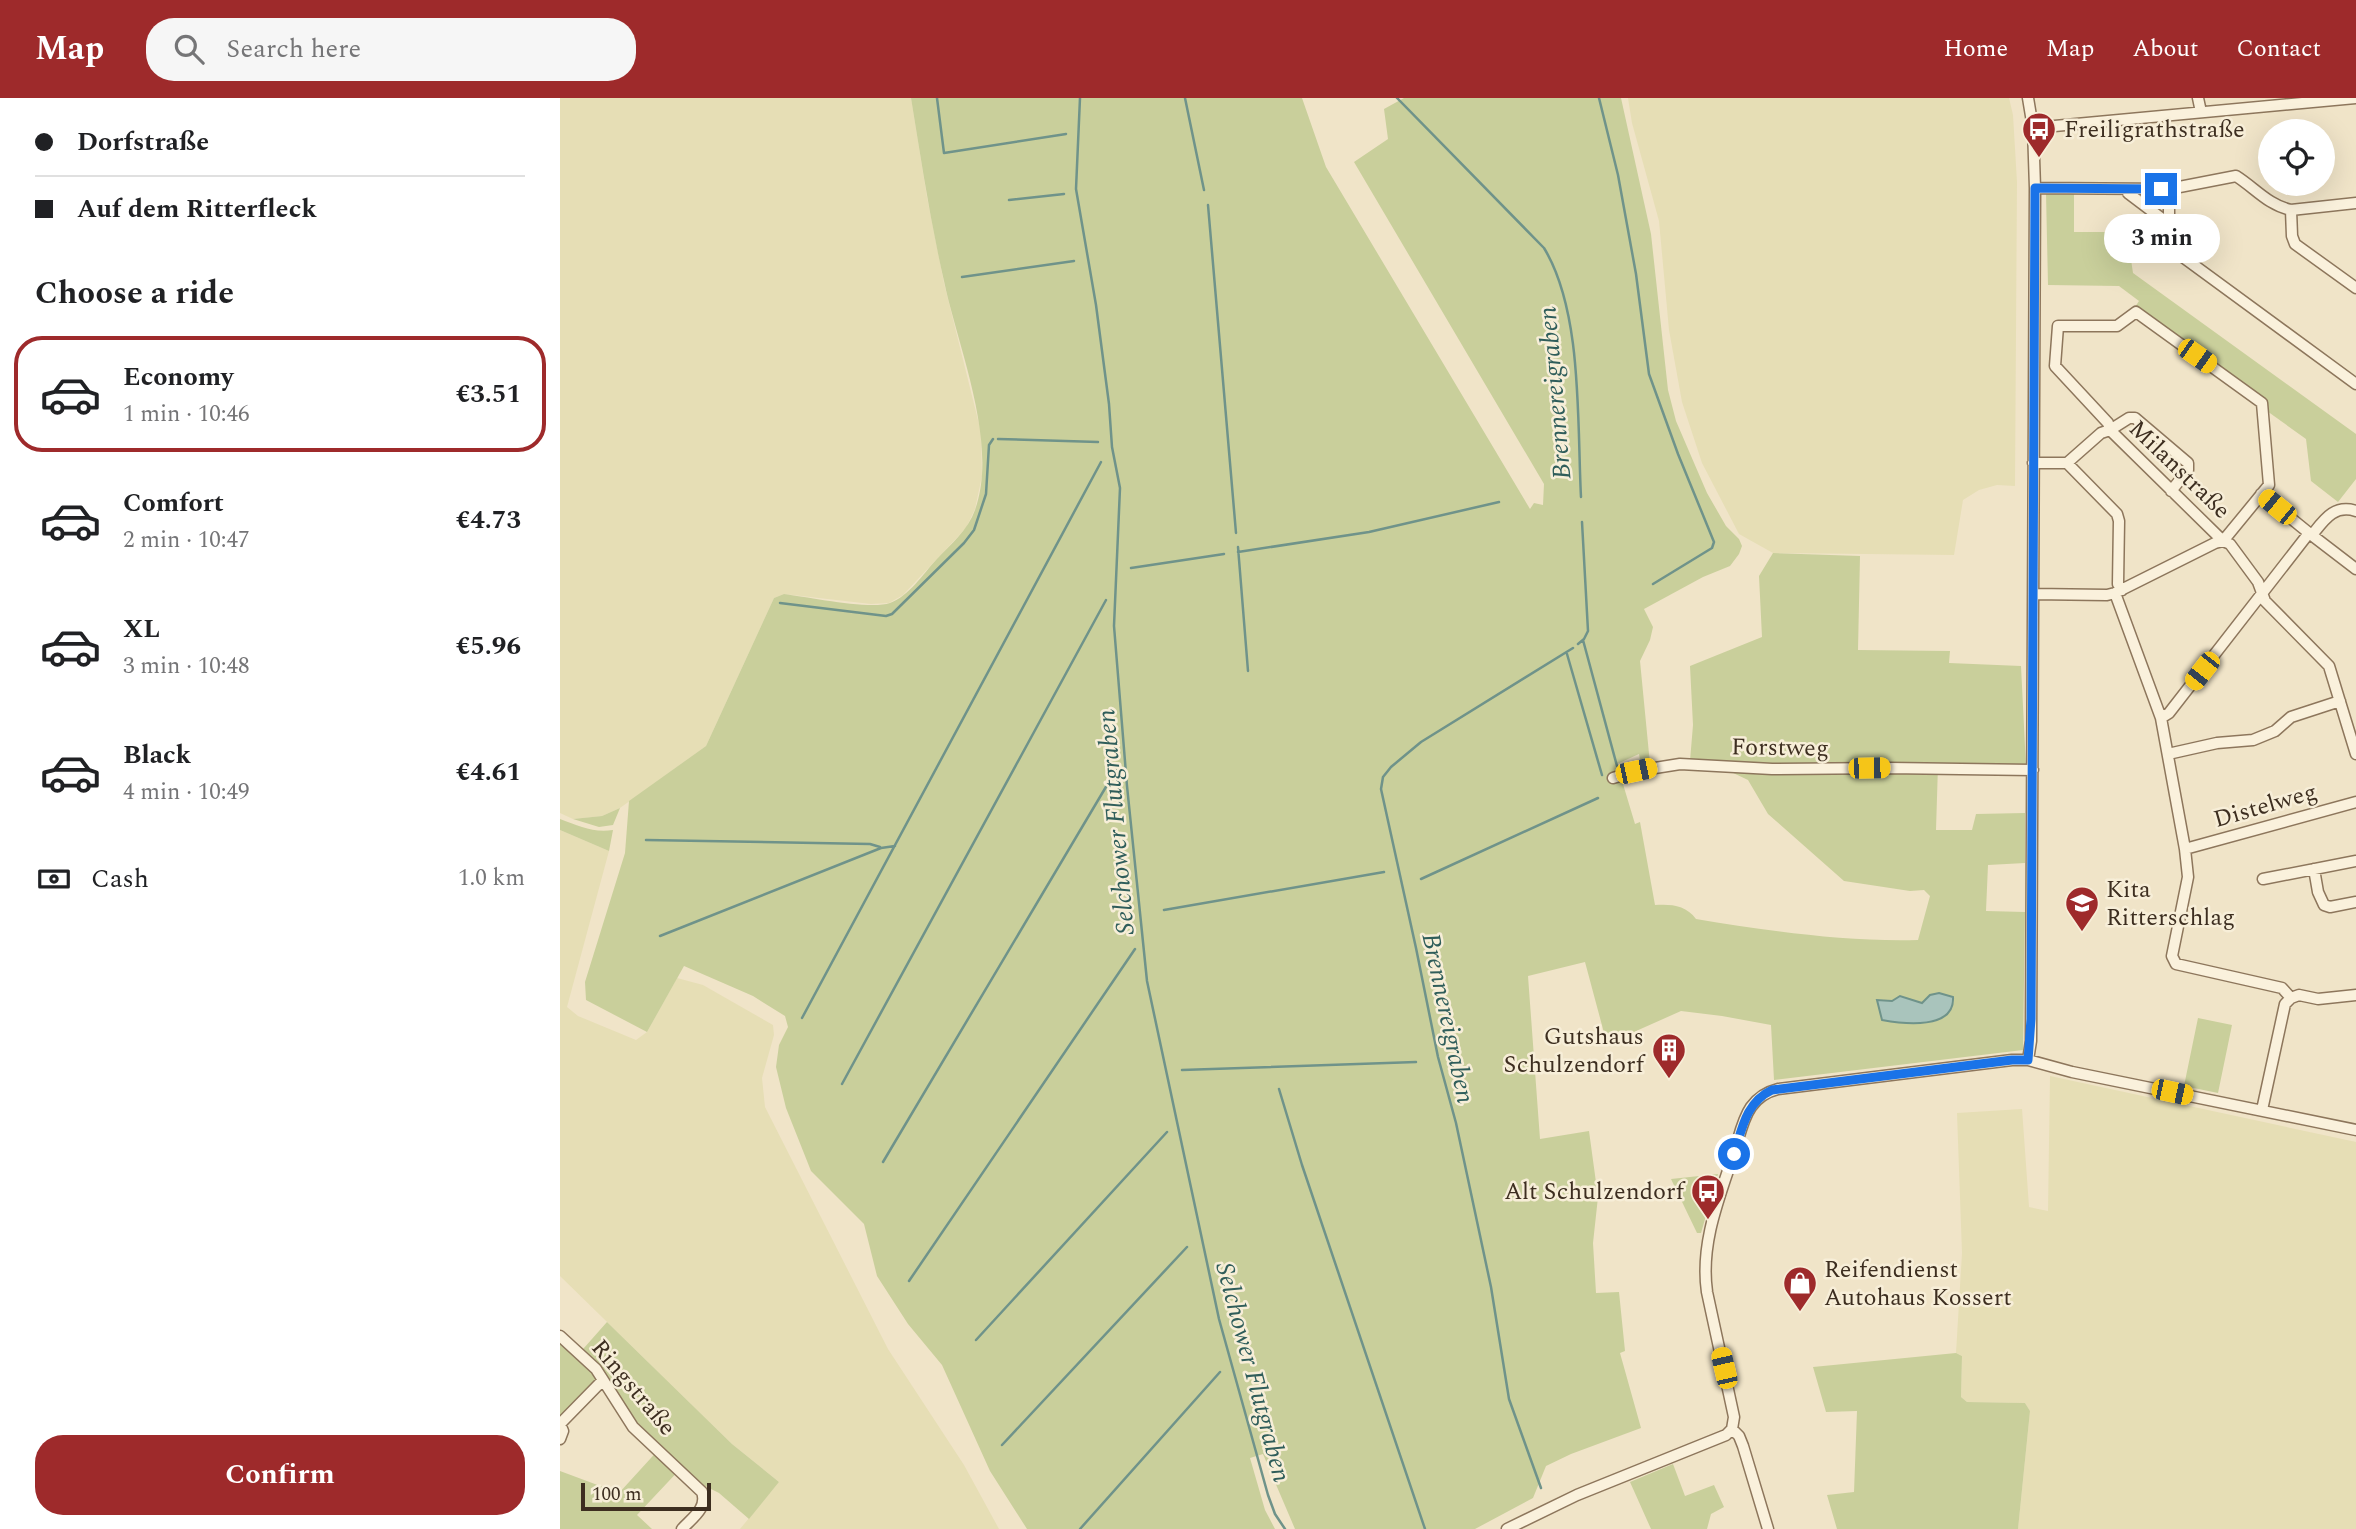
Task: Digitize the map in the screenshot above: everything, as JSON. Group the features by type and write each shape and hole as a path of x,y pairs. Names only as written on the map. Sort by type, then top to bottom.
{"street":[{"path":"2028,98 2033,128 2035,188 2031,1041 2028,1060"},
{"path":"2198,98 2201,112"},
{"path":"2033,128 2356,98"},
{"path":"2035,188 2169,189 2236,176 2268,201 2291,209 2356,203"},
{"path":"2127,189 2128,193 2169,224"},
{"path":"2169,189 2171,247 2356,384"},
{"path":"2291,209 2295,244 2356,288"},
{"path":"2032,594 2107,595 2118,592 2223,541 2269,485 2262,403 2136,312 2117,326 2058,326 2057,370 2108,423 2110,430 2129,418 2135,418 2188,463 2188,470 2171,491"},
{"name":"Milanstraße","path":"2067,463 2101,433 2110,430 2223,541 2230,544 2258,582 2262,596 2270,607 2329,666 2356,754"},
{"path":"2033,463 2067,463 2116,514 2119,521 2118,592 2161,718 2185,849 2188,877 2172,956 2176,964 2282,988 2291,998"},
{"path":"2261,494 2356,569"},
{"path":"2161,718 2169,713 2310,534 2329,514 2347,508 2356,511"},
{"path":"2168,754 2217,743 2253,740 2275,731 2291,717 2340,701"},
{"name":"Forstweg","path":"1613,778 1636,771 1680,764 1772,769 2033,770"},
{"name":"Distelweg","path":"2185,849 2356,802"},
{"path":"2263,879 2356,861"},
{"path":"2314,869 2318,892 2324,905 2330,907 2356,902"},
{"path":"2262,1110 2285,1004 2299,995 2318,999 2356,995"},
{"path":"1507,1529 1577,1495 1726,1436 1732,1429 1734,1417 1709,1303 1705,1262 1707,1243 1746,1117 1756,1100 1764,1094 1778,1089 2028,1060 2072,1072 2356,1130"},
{"name":"Ringstraße","path":"560,1336 588,1361 633,1427 702,1492 705,1499 703,1506 682,1529"},
{"path":"560,1439 563,1431 560,1424 603,1380"},
{"path":"1732,1429 1743,1446 1768,1529"}],"shaded area":[{"path":"560,98 911,98 944,283 981,432 982,476 975,509 966,528 903,595 889,603 871,604 784,594 774,598 706,746 620,808 602,816 573,819 560,813"},
{"path":"1628,98 2009,98 2013,115 2017,182 2015,486 1997,485 1979,490 1963,500 1954,555 1773,553 1739,534 1702,463 1682,402 1669,330 1659,221 1632,123"},
{"path":"560,830 609,851 567,1007 578,1016 636,1040 647,1032 677,978 703,985 773,1025 774,1035 762,1078 765,1107 888,1349 964,1465 999,1529 740,1529 779,1482 732,1444 560,1276"},
{"path":"2050,1076 2356,1142 2356,1529 2018,1529 2030,1411 2025,1403 1967,1402 1961,1397 1962,1356 1956,1353 1962,1253 1957,1113 2022,1109 2029,1207 2048,1211"}],"green space":[{"path":"911,98 1302,98 1326,167 1530,509 1534,503 1543,505 1544,484 1354,162 1388,139 1384,109 1404,98 1621,98 1651,234 1668,390 1676,421 1707,493 1726,526 1742,546 1730,566 1703,577 1644,609 1653,627 1640,661 1650,764 1641,766 1639,754 1617,764 1635,824 1640,822 1655,905 1678,906 1696,919 1779,931 1862,939 1918,940 1930,896 1924,890 1910,891 1844,881 1768,814 1748,780 1710,762 1690,761 1693,725 1690,666 1762,637 1759,576 1773,553 1860,556 1858,650 1950,651 1949,663 2021,666 2026,767 1938,765 1936,830 1972,830 1976,814 2025,813 2025,863 1988,865 1986,911 2025,912 2023,1050 1774,1080 1771,1025 1681,1011 1607,1044 1585,962 1528,976 1540,1139 1589,1131 1598,1197 1593,1243 1596,1293 1619,1292 1625,1351 1620,1353 1641,1428 1546,1466 1533,1498 1475,1529 1295,1529 1263,1454 1250,1458 1265,1510 1275,1529 1027,1529 990,1471 942,1365 908,1324 877,1276 864,1224 811,1171 786,1108 776,1067 779,1045 788,1027 785,1016 753,996 684,966 647,1032 586,1000 585,982 625,853 629,801 706,746 774,598 784,594 868,605 881,605 897,600 964,530 975,510 981,484 979,426 939,258"},
{"path":"2046,193 2074,193 2074,232 2111,232 2129,246 2133,273 2356,434 2356,479 2338,502 2311,481 2306,439 2267,411 2265,401 2135,307 2139,301 2119,286 2048,285"},
{"path":"620,808 613,825 599,827 573,819 602,816"},
{"path":"560,819 592,830 613,830 609,851 560,830"},
{"path":"2198,1018 2232,1025 2218,1093 2184,1086"},
{"path":"1718,1174 1701,1233 1697,1233 1671,1179"},
{"path":"607,1322 732,1444 779,1482 749,1519 683,1466 637,1515 652,1529 560,1529 560,1471 619,1493 661,1447 635,1420 609,1378 572,1415 567,1424 567,1439 560,1445 560,1343 576,1357"},
{"path":"1956,1353 1962,1356 1961,1397 1967,1402 2025,1403 2030,1411 2018,1529 1837,1529 1827,1495 1854,1492 1857,1411 1826,1412 1813,1367"},
{"path":"1673,1464 1685,1496 1714,1485 1724,1507 1711,1514 1707,1529 1651,1529 1630,1482"}],"water":[{"path":"1939,993 1953,997 1951,1008 1937,1020 1903,1023 1882,1020 1877,1000 1892,1001 1900,996 1922,1003 1930,995"}],"waterway":[{"path":"937,98 944,153 1066,134"},
{"name":"Selchower Flutgraben","path":"1080,98 1076,189 1096,305 1112,447 1120,488 1114,626 1147,981 1219,1319 1268,1495 1275,1514 1285,1529"},
{"path":"1185,98 1204,190"},
{"name":"Brennereigraben","path":"1397,98 1544,248 1557,274 1566,304 1576,369 1581,497"},
{"path":"1599,98 1618,175 1636,274 1649,374 1714,542 1712,548 1653,584"},
{"path":"1009,200 1064,194"},
{"path":"1208,205 1236,533"},
{"path":"962,277 1074,261"},
{"path":"780,603 886,616 892,614 974,530 986,494 989,445 993,439"},
{"path":"998,439 1098,442"},
{"path":"802,1018 1101,462"},
{"path":"1238,552 1369,532 1499,502"},
{"name":"Brennereigraben","path":"1578,644 1588,631 1582,522"},
{"path":"1238,547 1248,671"},
{"path":"1131,568 1224,554"},
{"path":"842,1084 1106,600"},
{"path":"1583,640 1617,766"},
{"name":"Brennereigraben","path":"1541,1488 1509,1399 1491,1287 1456,1123 1438,1057 1381,789 1383,777 1391,767 1421,742 1573,648"},
{"path":"1567,654 1602,775"},
{"path":"883,1162 1116,770"},
{"path":"1421,879 1598,798"},
{"path":"646,840 870,844 880,847"},
{"path":"660,936 881,848 895,846"},
{"path":"1164,910 1384,872"},
{"path":"909,1281 1135,949"},
{"path":"1182,1070 1416,1062"},
{"path":"1279,1089 1302,1165 1425,1529"},
{"path":"976,1340 1167,1132"},
{"path":"1002,1445 1187,1247"},
{"path":"1080,1529 1220,1372"}],"place":[{"name":"Freiligrathstraße","path":"2039,159"},
{"name":"Kita Ritterschlag","path":"2082,933"},
{"name":"Gutshaus Schulzendorf","path":"1669,1080"},
{"name":"Alt Schulzendorf","path":"1708,1221"},
{"name":"Reifendienst Autohaus Kossert","path":"1800,1313"}],"route":[{"path":"1734,1154 1750,1109 1756,1100 1772,1090 2028,1060 2031,1041 2035,188 2161,189"}]}
